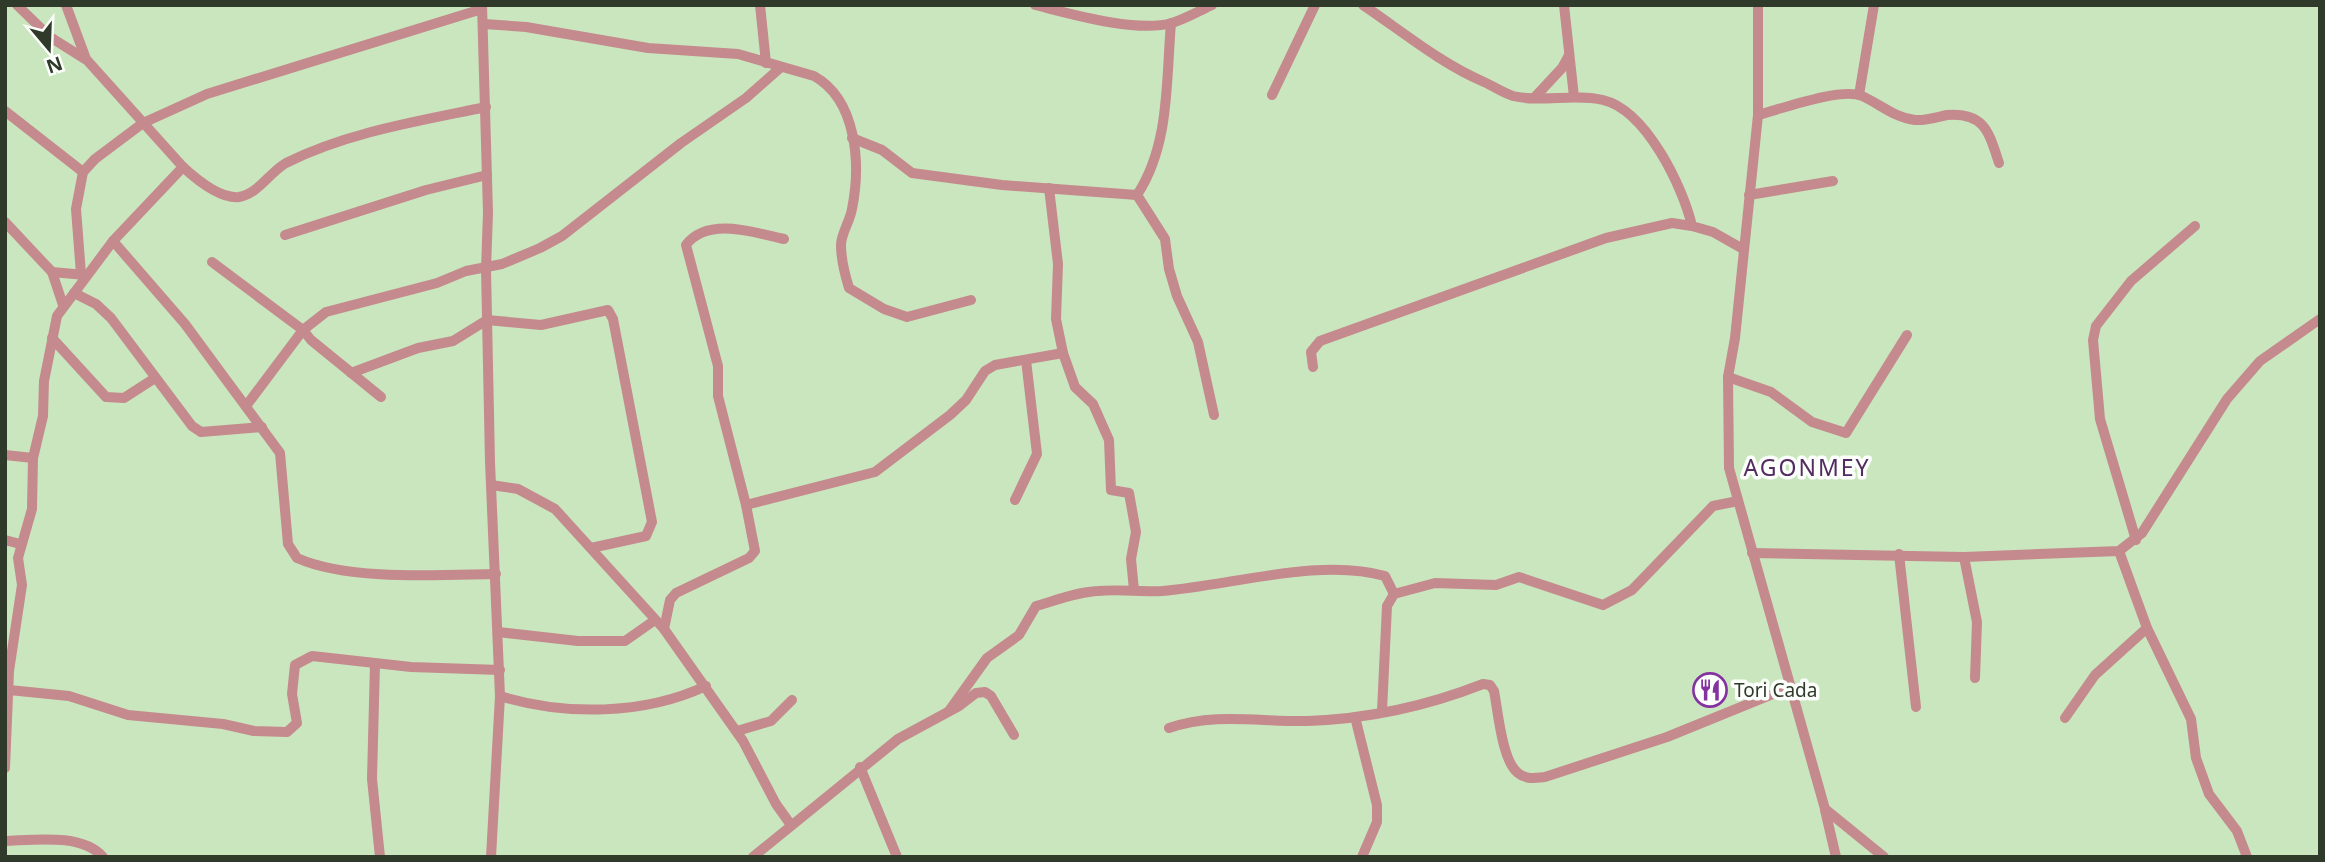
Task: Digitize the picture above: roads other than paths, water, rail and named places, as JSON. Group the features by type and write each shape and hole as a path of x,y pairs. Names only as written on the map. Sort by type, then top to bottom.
{"street":[{"path":"17,5 50,37 86,59 183,167 198,180 225,194 238,197 251,192 286,164 356,135 486,107"},
{"path":"66,5 86,59"},
{"path":"760,5 766,63"},
{"path":"1035,5 1127,23 1171,23 1212,5"},
{"path":"1272,95 1315,5"},
{"path":"1363,5 1460,73 1513,96 1606,100 1639,122 1656,145 1688,206 1692,226"},
{"path":"1564,5 1574,97"},
{"path":"1758,5 1758,115 1735,338 1728,376 1729,468 1825,809 1836,857"},
{"path":"1859,95 1874,5"},
{"path":"85,275 76,208 83,172 143,123 207,94 482,7 486,107 486,269 491,485 500,670 491,857"},
{"path":"1136,195 1153,166 1160,140 1171,23"},
{"path":"484,24 526,27 648,48 738,54 814,76 831,88 842,102 852,138 855,179 852,208 841,242 849,288 884,309 907,317 971,300"},
{"path":"1535,96 1562,68 1570,55"},
{"path":"246,406 303,330 326,312 437,283 467,271 486,269 562,236 681,143 746,98 780,68"},
{"path":"1758,115 1822,99 1859,95 1884,109 1914,120 1962,115 1980,121 1987,128 1998,163"},
{"path":"5,111 83,172"},
{"path":"852,138 882,150 912,173 1136,195"},
{"path":"5,768 12,639 21,597 20,544 32,509 33,458 43,416 44,381 52,338 62,305 113,241 183,167"},
{"path":"285,235 487,175"},
{"path":"1749,195 1833,181"},
{"path":"1049,188 1058,264 1056,319 1063,353 1075,387 1093,404 1109,440 1111,490 1129,493 1136,532 1131,559 1134,590"},
{"path":"1136,195 1165,239 1169,269 1177,296 1198,342 1214,415"},
{"path":"5,222 52,272 62,305"},
{"path":"1313,367 1311,352 1320,341 1606,238 1672,223 1713,232 1743,248"},
{"path":"2136,540 2101,419 2093,340 2096,326 2132,281 2195,226"},
{"path":"664,629 670,600 676,593 749,558 755,551 719,396 718,366 705,308 686,245 691,239 724,228 784,239"},
{"path":"113,241 185,324 280,453 288,544 297,558 342,569 386,573 496,573"},
{"path":"212,262 303,330 311,340 381,397"},
{"path":"52,272 85,275"},
{"path":"74,293 96,304 111,318 192,426 201,432 261,428"},
{"path":"351,373 418,348 453,341 487,320 541,325 565,322 602,309 608,310 613,319 652,522 646,536 591,548"},
{"path":"1752,553 1964,557 2119,551 2136,540 2227,399 2260,361 2320,319"},
{"path":"1728,376 1771,393 1812,422 1846,433 1907,335"},
{"path":"52,338 106,397 124,398 155,378"},
{"path":"746,505 875,472 898,458 958,407 985,371 995,365 1063,353"},
{"path":"1015,500 1037,454 1026,360"},
{"path":"5,455 33,458"},
{"path":"491,485 517,489 555,509 664,629 737,731 776,804 791,825"},
{"path":"1382,711 1387,606 1394,594 1435,583 1496,585 1518,577 1603,605 1632,590 1713,506 1738,501"},
{"path":"5,540 20,544"},
{"path":"2119,551 2147,628 2191,719 2196,758 2209,794 2237,831 2247,857"},
{"path":"1899,554 1916,707"},
{"path":"1964,557 1977,622 1975,678"},
{"path":"949,711 987,658 1019,635 1036,606 1082,593 1162,591 1290,574 1342,571 1385,576 1391,583 1394,594"},
{"path":"498,632 578,641 625,641 655,620"},
{"path":"2065,718 2095,675 2147,628"},
{"path":"9,690 69,696 128,715 223,724 276,733 287,732 297,723 292,674 295,665 312,656 374,664 500,670"},
{"path":"374,664 372,779 380,857"},
{"path":"1169,729 1209,718 1308,721 1354,716 1419,706 1483,684 1490,685 1507,758 1517,773 1530,779 1545,777 1667,737 1790,687"},
{"path":"500,696 528,705 565,709 640,707 682,698 706,686"},
{"path":"753,857 898,738 976,693 985,692 991,696 1014,735"},
{"path":"737,731 771,720 792,699"},
{"path":"1354,716 1377,805 1377,822 1362,857"},
{"path":"860,767 897,857"},
{"path":"1825,809 1884,857"},
{"path":"5,841 33,839 79,843 92,847 103,857"}],"place":[{"name":"Tori Cada","path":"1710,690"}],"district":[{"name":"AGONMEY","path":"1807,468"}]}
